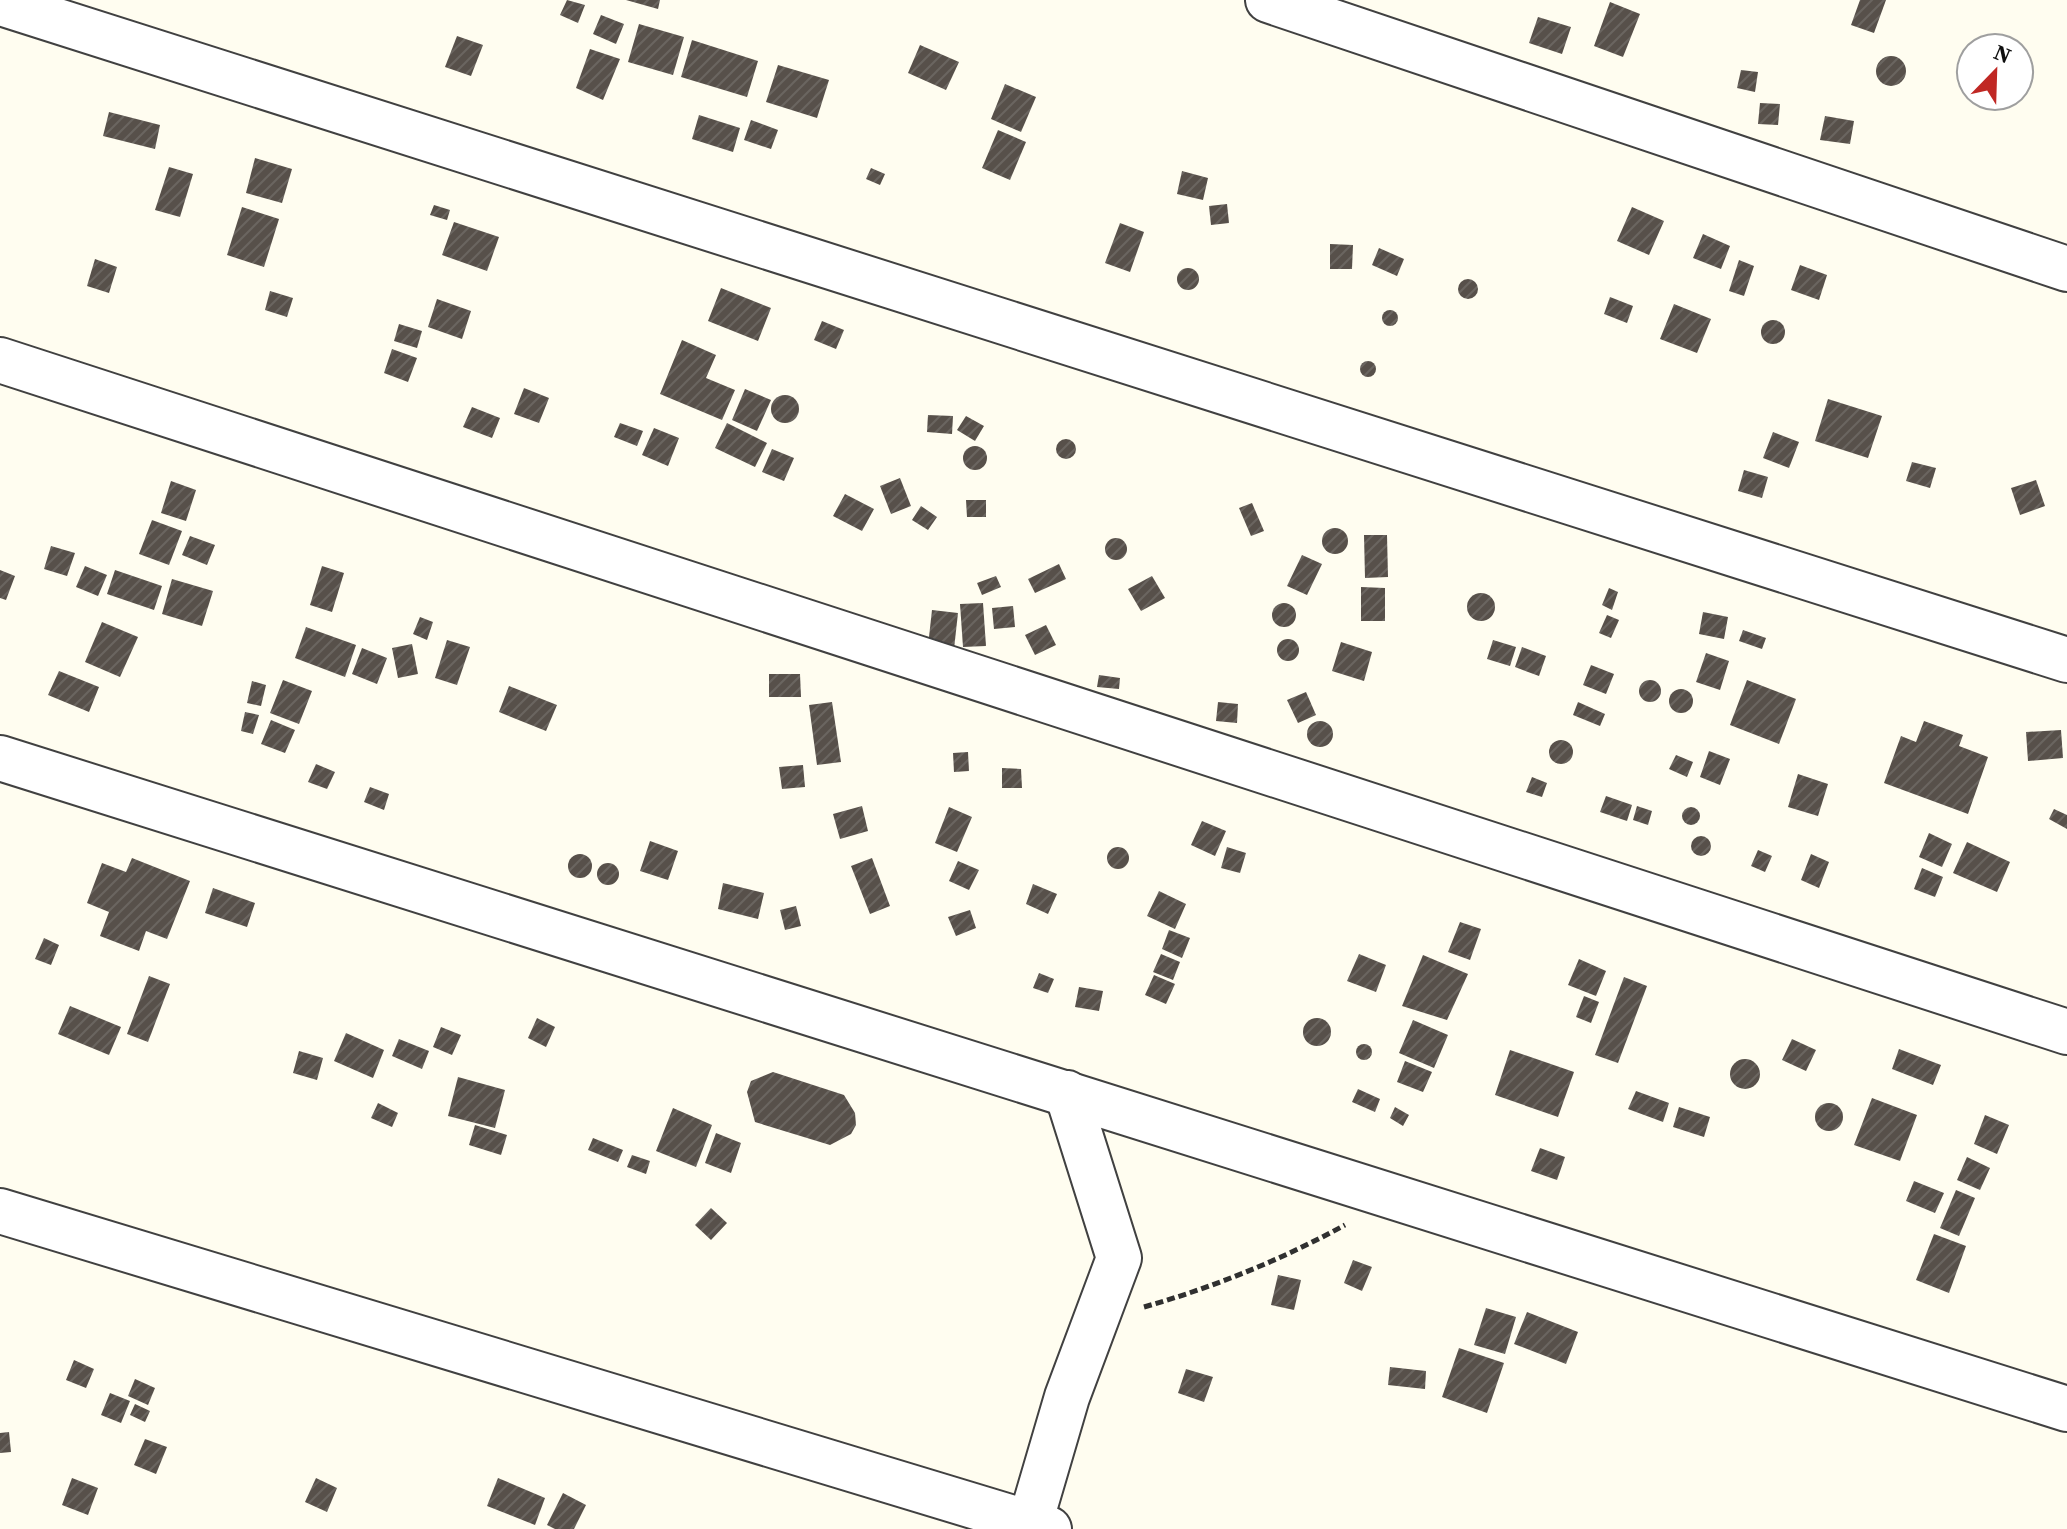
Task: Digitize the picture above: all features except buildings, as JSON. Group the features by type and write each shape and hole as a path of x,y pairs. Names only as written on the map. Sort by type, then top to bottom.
{"street":[{"path":"1268,0 2067,269"},
{"path":"3,7 2067,660"},
{"path":"0,360 2067,1032"},
{"path":"0,758 2067,1409"},
{"path":"0,1211 1039,1526 1067,1397 1119,1258 1067,1093"}],"path":[{"path":"1096,1320 1213,1285 1306,1246 1395,1196"}]}
